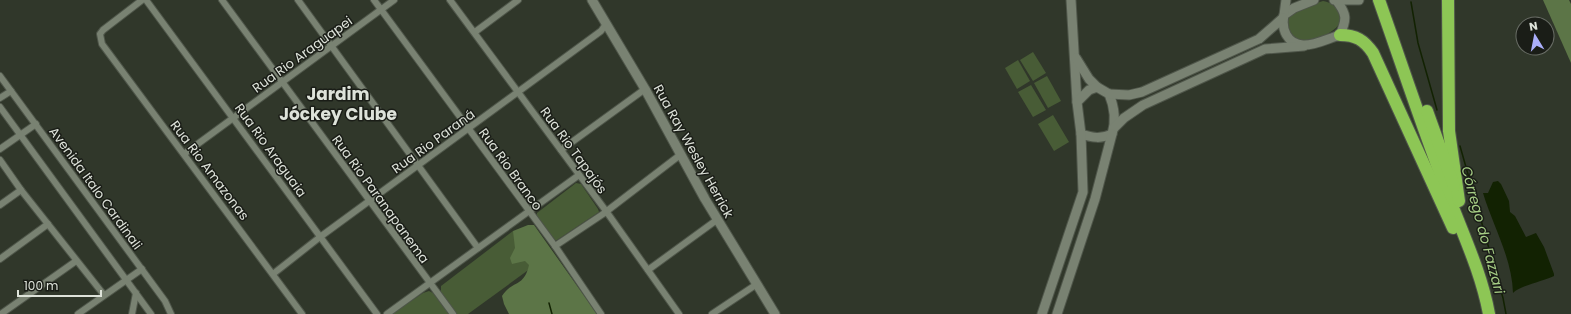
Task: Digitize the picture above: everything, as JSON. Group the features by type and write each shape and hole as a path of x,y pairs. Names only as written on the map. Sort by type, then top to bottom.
{"highway":[{"path":"1379,0 1452,205 1471,253 1488,309"},
{"path":"1386,0 1442,150 1489,287 1495,314"},
{"path":"1448,0 1449,131 1459,201"},
{"path":"1340,34 1351,35 1359,38 1364,41 1373,53 1461,244 1488,309"}],"street":[{"name":"Rua Rio Amazonas","path":"142,0 103,30 100,34 100,39 105,48 302,314"},
{"name":"Rua Rio Araguaia","path":"146,0 377,314"},
{"name":"Rua Rio Paranapanema","path":"222,0 453,314"},
{"path":"298,0 478,248"},
{"name":"Rua Rio Branco","path":"374,0 555,246 601,314"},
{"name":"Rua Rio Araguapei","path":"184,154 394,0"},
{"name":"Rua Rio Tapajós","path":"450,0 606,211 679,314"},
{"path":"475,32 518,0"},
{"name":"Rua Ray Wesley Herrick","path":"592,0 645,90 680,155 775,314"},
{"path":"1042,314 1083,192 1082,134 1077,102 1071,0"},
{"path":"1286,0 1283,16 1286,36 1294,43 1304,46"},
{"path":"1075,57 1089,79 1097,87 1109,94 1128,95 1142,92 1259,39 1283,16 1294,8 1312,0"},
{"path":"1335,0 1358,0"},
{"path":"1082,134 1099,138 1106,136 1113,131 1124,118 1143,105 1265,49 1304,46 1340,34 1344,25 1345,16 1342,8 1335,0"},
{"path":"1345,16 1358,0"},
{"name":"Rua Rio Paraná","path":"273,274 320,237 601,30 606,24"},
{"name":"Avenida Italo Cardinali","path":"0,76 165,301 171,314"},
{"path":"1077,102 1089,90 1097,87"},
{"path":"561,150 645,90"},
{"path":"0,98 11,91"},
{"path":"1057,314 1095,199 1113,131 1112,103 1109,94"},
{"path":"0,107 151,314"},
{"path":"0,149 36,124"},
{"path":"555,246 606,211 680,155"},
{"path":"0,160 21,190 104,295"},
{"path":"387,314 579,175"},
{"path":"0,204 21,190"},
{"path":"648,270 718,219"},
{"path":"0,259 48,224"},
{"path":"1,314 76,261"},
{"path":"80,313 142,269"},
{"path":"712,314 756,284"},
{"path":"132,314 136,293"}],"shaded area":[{"path":"1543,0 1569,0 1571,4 1571,63 1555,27 1555,16 1550,16"},
{"path":"1323,1 1332,4 1341,16 1340,22 1336,28 1316,39 1303,41 1291,35 1287,22 1292,14 1298,9"},
{"path":"1033,52 1046,73 1033,81 1020,60"},
{"path":"1018,60 1030,81 1017,89 1005,68"},
{"path":"1047,76 1061,101 1048,108 1034,83"},
{"path":"1031,85 1046,110 1033,117 1018,92"},
{"path":"1053,115 1069,142 1054,151 1038,124"},
{"path":"1498,181 1509,201 1510,212 1515,216 1526,237 1536,233 1544,247 1554,274 1554,276 1516,290 1513,293 1512,280 1506,255 1483,193 1488,193 1493,182"},
{"path":"576,183 581,184 599,212 555,240 537,216 537,213"},
{"path":"528,225 534,225 597,314 509,314 502,296 506,291 521,281 527,272 529,265 525,261 512,264 510,258 515,248 513,231"},
{"path":"513,231 538,263 468,314 457,314 441,293 441,286"},
{"path":"429,291 433,293 449,314 392,314 423,293"}],"waterway":[{"name":"Córrego do Fazzari","path":"1411,2 1418,43 1437,110"},
{"name":"Córrego do Fazzari","path":"1460,146 1503,298 1506,314"},
{"path":"549,303 552,314"}],"district":[{"name":"Jardim Jóckey Clube","path":"338,104"}]}
